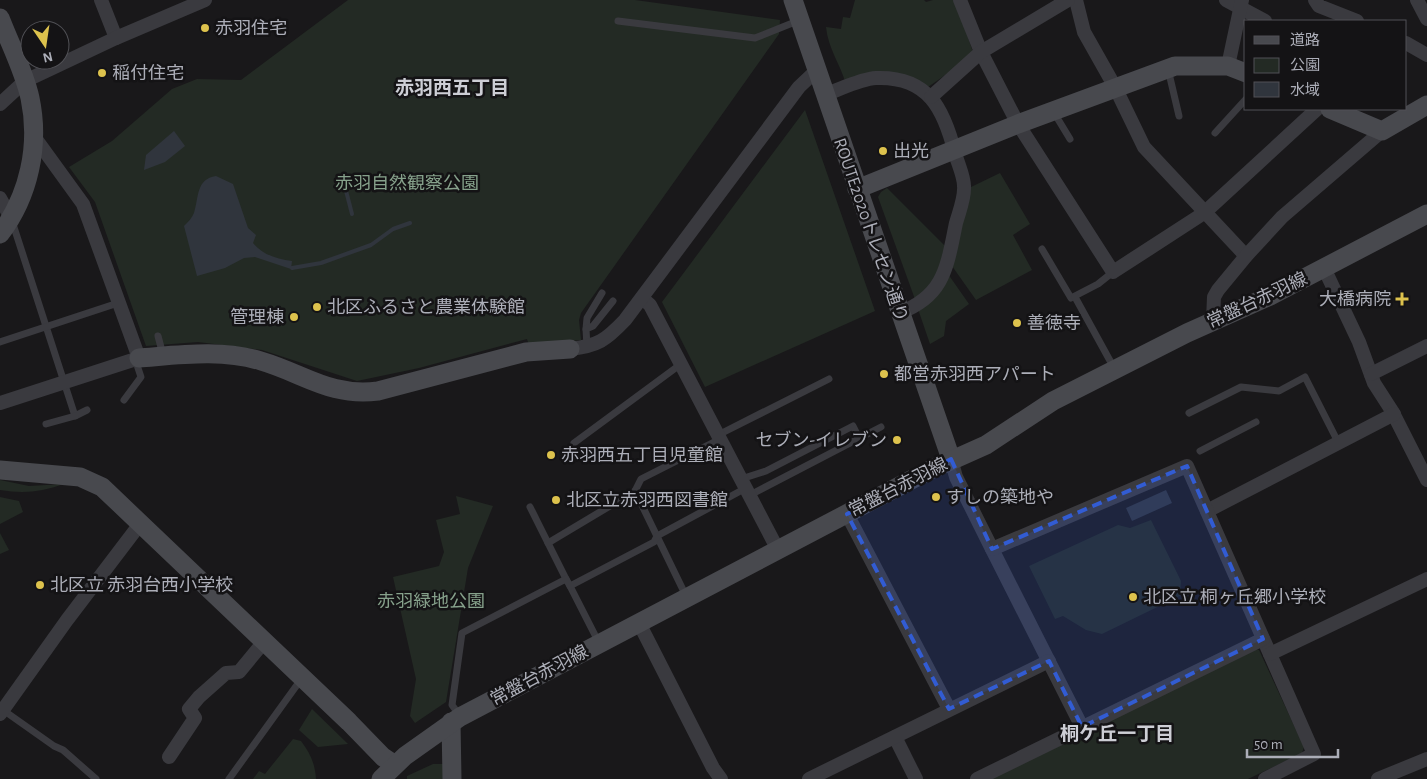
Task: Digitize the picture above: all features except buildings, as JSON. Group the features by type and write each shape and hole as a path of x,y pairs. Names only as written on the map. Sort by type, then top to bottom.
{"street":[{"path":"101,0 116,38"},
{"path":"0,104 25,81 203,0"},
{"name":"ROUTE2020トレセン通り","path":"793,0 899,313 951,459"},
{"path":"960,0 981,52 1018,124 1114,272 1204,213 1316,110"},
{"path":"931,97 981,52 1068,0"},
{"path":"1076,0 1084,32 1115,87 1144,148 1246,256"},
{"path":"1226,0 1241,4 1264,20"},
{"path":"1315,0 1319,6 1354,20"},
{"path":"1417,0 1427,19"},
{"path":"857,189 1018,124 1175,66 1205,65 1237,70 1241,4"},
{"path":"0,18 25,81 30,99 33,135 33,150 25,186 11,218 0,234"},
{"path":"1407,44 1427,55"},
{"path":"0,403 137,358 163,355 226,356 260,360 334,390 357,394 378,391 526,352 578,348 606,339 642,298 799,87 817,70"},
{"path":"826,94 875,78 913,85 931,97 944,116 964,187 945,273 933,291 916,307 899,313"},
{"path":"1214,320 1214,297 1218,290 1282,217 1382,131 1427,105"},
{"path":"1332,110 1382,131"},
{"path":"33,135 83,204 137,358"},
{"path":"0,198 11,218"},
{"name":"常盤台赤羽線","path":"381,779 395,765 456,719 951,459 986,446 1046,405 1214,320 1270,296 1427,214"},
{"path":"1324,268 1374,383 1394,414 1427,480"},
{"path":"642,298 650,305 778,550"},
{"path":"1371,374 1427,346"},
{"path":"1207,511 1394,414"},
{"path":"951,459 956,477 1082,727"},
{"path":"992,549 1187,466 1314,754 1265,779"},
{"path":"0,470 80,477 102,487 349,722 382,757 395,765"},
{"path":"847,514 949,709"},
{"path":"2,712 67,620 140,524"},
{"path":"1270,654 1427,579"},
{"path":"638,623 713,768 721,779"},
{"path":"977,779 1263,639"},
{"path":"169,757 195,718 189,709 199,697 226,673 239,672 258,649"},
{"path":"809,779 1049,661"},
{"path":"452,779 456,719"},
{"path":"895,737 916,779"},
{"path":"1378,779 1427,759"}],"lane":[{"path":"618,21 755,38 800,20"},
{"path":"1168,69 1179,116"},
{"path":"1215,133 1244,101"},
{"path":"1053,111 1070,139"},
{"path":"11,218 75,416"},
{"path":"1042,249 1071,298 1098,284 1114,272"},
{"path":"578,348 586,329 587,318 602,293"},
{"path":"1075,296 1115,370"},
{"path":"586,329 593,326 613,301"},
{"path":"0,342 118,303"},
{"path":"158,336 163,355"},
{"path":"124,400 141,377 137,358"},
{"path":"574,443 681,364"},
{"path":"1189,413 1241,387 1279,390 1306,377 1338,442"},
{"path":"548,543 635,491 641,480 829,380"},
{"path":"46,424 75,416 87,410"},
{"path":"1200,451 1256,422"},
{"path":"746,487 766,471 853,426 859,438"},
{"path":"456,719 452,705 462,633 654,542 657,536 746,487 881,427"},
{"path":"635,491 687,597"},
{"path":"530,507 599,643"},
{"path":"229,779 302,678"},
{"path":"2,712 54,746 64,750 96,779"}],"highlighted area":[{"path":"951,459 992,549 1187,466 1263,639 1082,727 1049,661 949,709 847,514"}],"green space":[{"name":"赤羽自然観察公園","path":"348,0 635,0 780,20 779,34 581,313 579,320 581,340 529,345 527,339 419,368 357,381 262,350 198,342 146,346 95,202 69,167 112,141 172,89 197,79 241,80"},
{"path":"855,0 924,0 926,2 933,0 955,0 974,55 928,87 912,80 846,84 829,42 826,27 841,29 843,17 850,18"},
{"path":"805,110 875,311 705,387 662,302"},
{"path":"1000,173 1030,224 1013,235 1032,270 976,300 952,266 969,188"},
{"path":"887,188 946,247 942,270 916,302 878,197"},
{"path":"948,274 969,304 946,321 944,336 930,344 918,309"},
{"path":"0,480 29,486 64,484 48,489 17,492 0,490"},
{"name":"赤羽緑地公園","path":"456,496 493,506 468,568 446,702 415,723 410,716 416,679 393,577 439,566 444,552 436,520 460,514"},
{"path":"0,497 19,501 23,512 0,524"},
{"path":"1151,520 1181,581 1180,596 1102,634 1086,630 1063,616 1055,619 1029,566 1118,525 1130,528"},
{"path":"0,533 9,550 0,554"},
{"path":"1253,649 1259,650 1304,747 1302,753 1248,779 991,779"},
{"path":"312,709 348,744 318,747 299,730"},
{"path":"293,739 301,741 312,758 316,779 253,779 259,771 265,774"},
{"path":"433,764 443,764 443,779 407,779 407,776"}],"water":[{"path":"174,131 185,146 165,162 144,170 146,155"},
{"path":"216,176 233,184 248,228 256,235 253,243 261,251 271,256 292,261 291,269 255,257 244,258 225,268 197,276 184,226 194,213 199,190 202,185 205,181"},
{"path":"1166,490 1172,503 1132,521 1126,508"}],"waterway":[{"path":"344,183 352,214"},
{"path":"292,268 321,263 371,245 393,229 410,223"}],"place":[{"name":"赤羽住宅","path":"205,28"},
{"name":"稲付住宅","path":"102,73"},
{"name":"出光","path":"883,151"},
{"name":"大橋病院","path":"1402,299"},
{"name":"北区ふるさと農業体験館","path":"317,307"},
{"name":"管理棟","path":"294,317"},
{"name":"善徳寺","path":"1017,323"},
{"name":"都営赤羽西アパート","path":"884,374"},
{"name":"セブン-イレブン","path":"897,440"},
{"name":"赤羽西五丁目児童館","path":"551,455"},
{"name":"すしの築地や","path":"936,497"},
{"name":"北区立赤羽西図書館","path":"556,500"},
{"name":"北区立 赤羽台西小学校","path":"40,585"},
{"name":"北区立 桐ヶ丘郷小学校","path":"1133,597"}],"district":[{"name":"赤羽西五丁目","path":"452,87"},
{"name":"桐ケ丘一丁目","path":"1117,733"}]}
